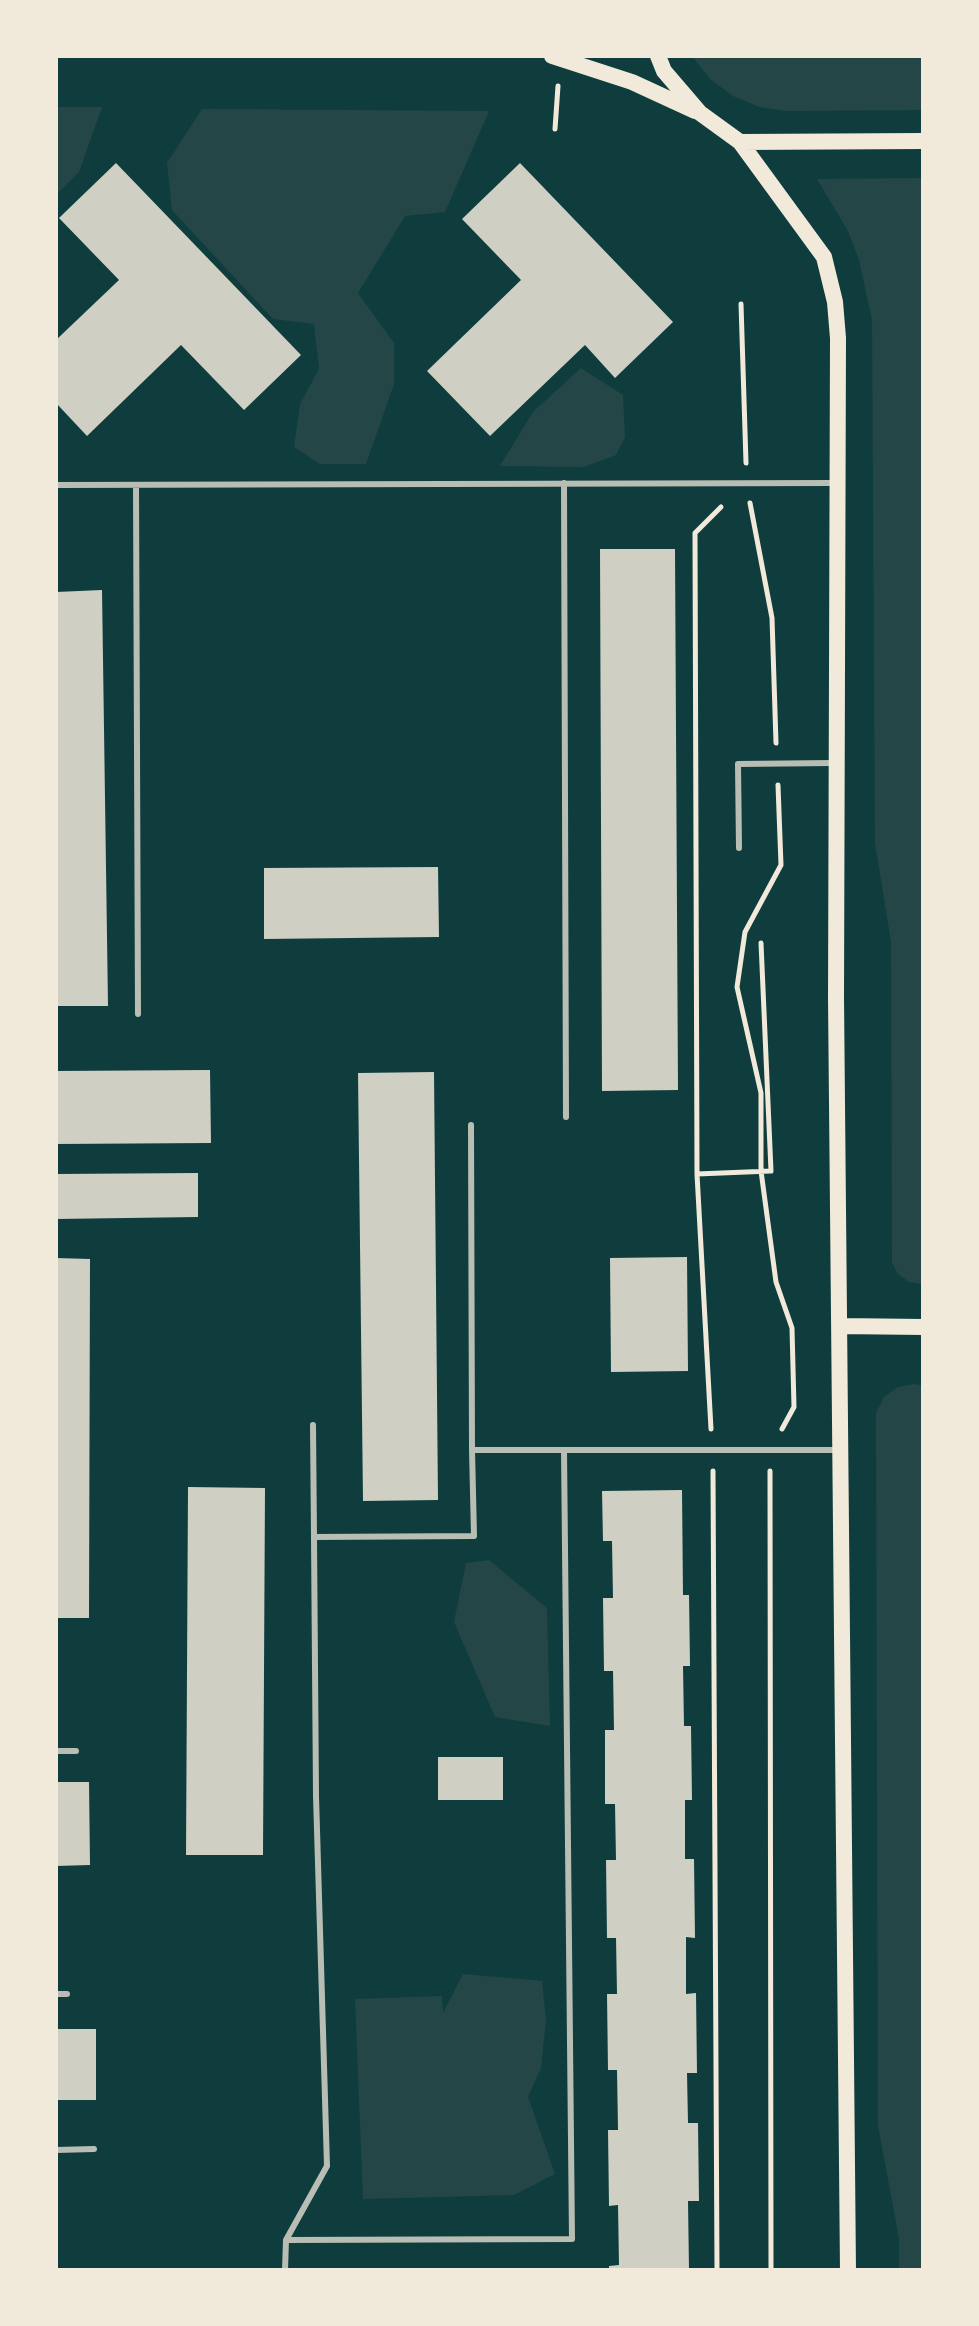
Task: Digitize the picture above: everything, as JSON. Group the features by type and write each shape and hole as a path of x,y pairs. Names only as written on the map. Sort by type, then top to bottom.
{"main road":[{"path":"658,56 664,71 700,113"},
{"path":"556,57 632,82 700,113 740,142 824,257 835,302 838,338 836,997 848,2270"},
{"path":"740,142 923,141"},
{"path":"840,1326 923,1327"}],"lane":[{"path":"564,483 566,1117"},
{"path":"56,485 838,483"},
{"path":"136,486 138,1014"},
{"path":"739,848 738,764 837,763"},
{"path":"314,1537 474,1536 471,1125"},
{"path":"285,2270 286,2240 327,2166 316,1796 313,1425"},
{"path":"472,1450 842,1450"},
{"path":"286,2240 572,2239 564,1450"},
{"path":"56,1751 76,1751"},
{"path":"56,1994 67,1994"},
{"path":"56,2150 94,2149"}],"path":[{"path":"555,129 556,57"},
{"path":"717,2270 713,1451 697,1174 695,533 747,483 741,304"},
{"path":"697,1174 771,1171 761,943"},
{"path":"761,1171 776,1282 792,1328 794,1407 770,1451 771,2270"}],"shaded area":[{"path":"692,56 923,56 923,110 787,111 759,107 733,96 710,79"},
{"path":"56,107 102,107 79,172 56,195"},
{"path":"202,109 489,111 445,212 405,216 358,293 394,343 394,384 366,464 320,464 294,447 300,404 319,369 314,324 273,319 172,210 167,163"},
{"path":"923,178 922,1284 909,1282 898,1274 892,1263 891,942 875,843 872,320 859,260 848,231 817,179"},
{"path":"581,368 623,395 625,437 616,455 584,467 500,466 533,412"},
{"path":"923,1386 923,2270 899,2270 899,2239 878,2126 876,1413 884,1397 898,1387"},
{"path":"489,1560 547,1608 550,1726 495,1717 454,1622 466,1563"},
{"path":"463,1974 542,1981 546,2020 541,2068 528,2097 555,2174 514,2195 363,2199 355,1999 442,1996 443,2013"}],"building":[{"path":"116,163 301,355 244,410 181,345 87,436 56,403 56,340 119,280 59,218"},
{"path":"520,163 673,322 615,378 585,345 490,436 427,371 521,280 462,219"},
{"path":"600,549 675,549 678,1090 602,1091"},
{"path":"102,590 108,1006 56,1006 56,592"},
{"path":"438,867 439,937 264,939 264,868"},
{"path":"210,1070 211,1143 56,1144 56,1071"},
{"path":"434,1072 438,1500 363,1501 358,1073"},
{"path":"198,1173 198,1217 56,1219 56,1174"},
{"path":"687,1257 688,1371 611,1372 610,1258"},
{"path":"56,1258 90,1259 89,1618 56,1618"},
{"path":"188,1487 265,1488 263,1855 186,1855"},
{"path":"682,1490 683,1595 689,1595 690,1666 683,1666 684,1726 691,1726 692,1800 685,1800 685,1859 694,1859 695,1938 686,1937 686,1994 696,1993 697,2073 687,2073 688,2123 698,2123 699,2201 688,2201 689,2270 609,2270 609,2266 619,2265 618,2205 609,2206 608,2130 618,2130 617,2070 608,2070 607,1994 617,1994 616,1938 607,1938 606,1860 616,1860 615,1804 605,1804 605,1730 614,1730 613,1671 604,1671 603,1598 613,1598 612,1541 603,1541 602,1491"},
{"path":"438,1757 503,1757 503,1800 438,1800"},
{"path":"56,1782 89,1782 90,1865 56,1866"},
{"path":"56,2029 96,2029 96,2100 56,2100"}]}
